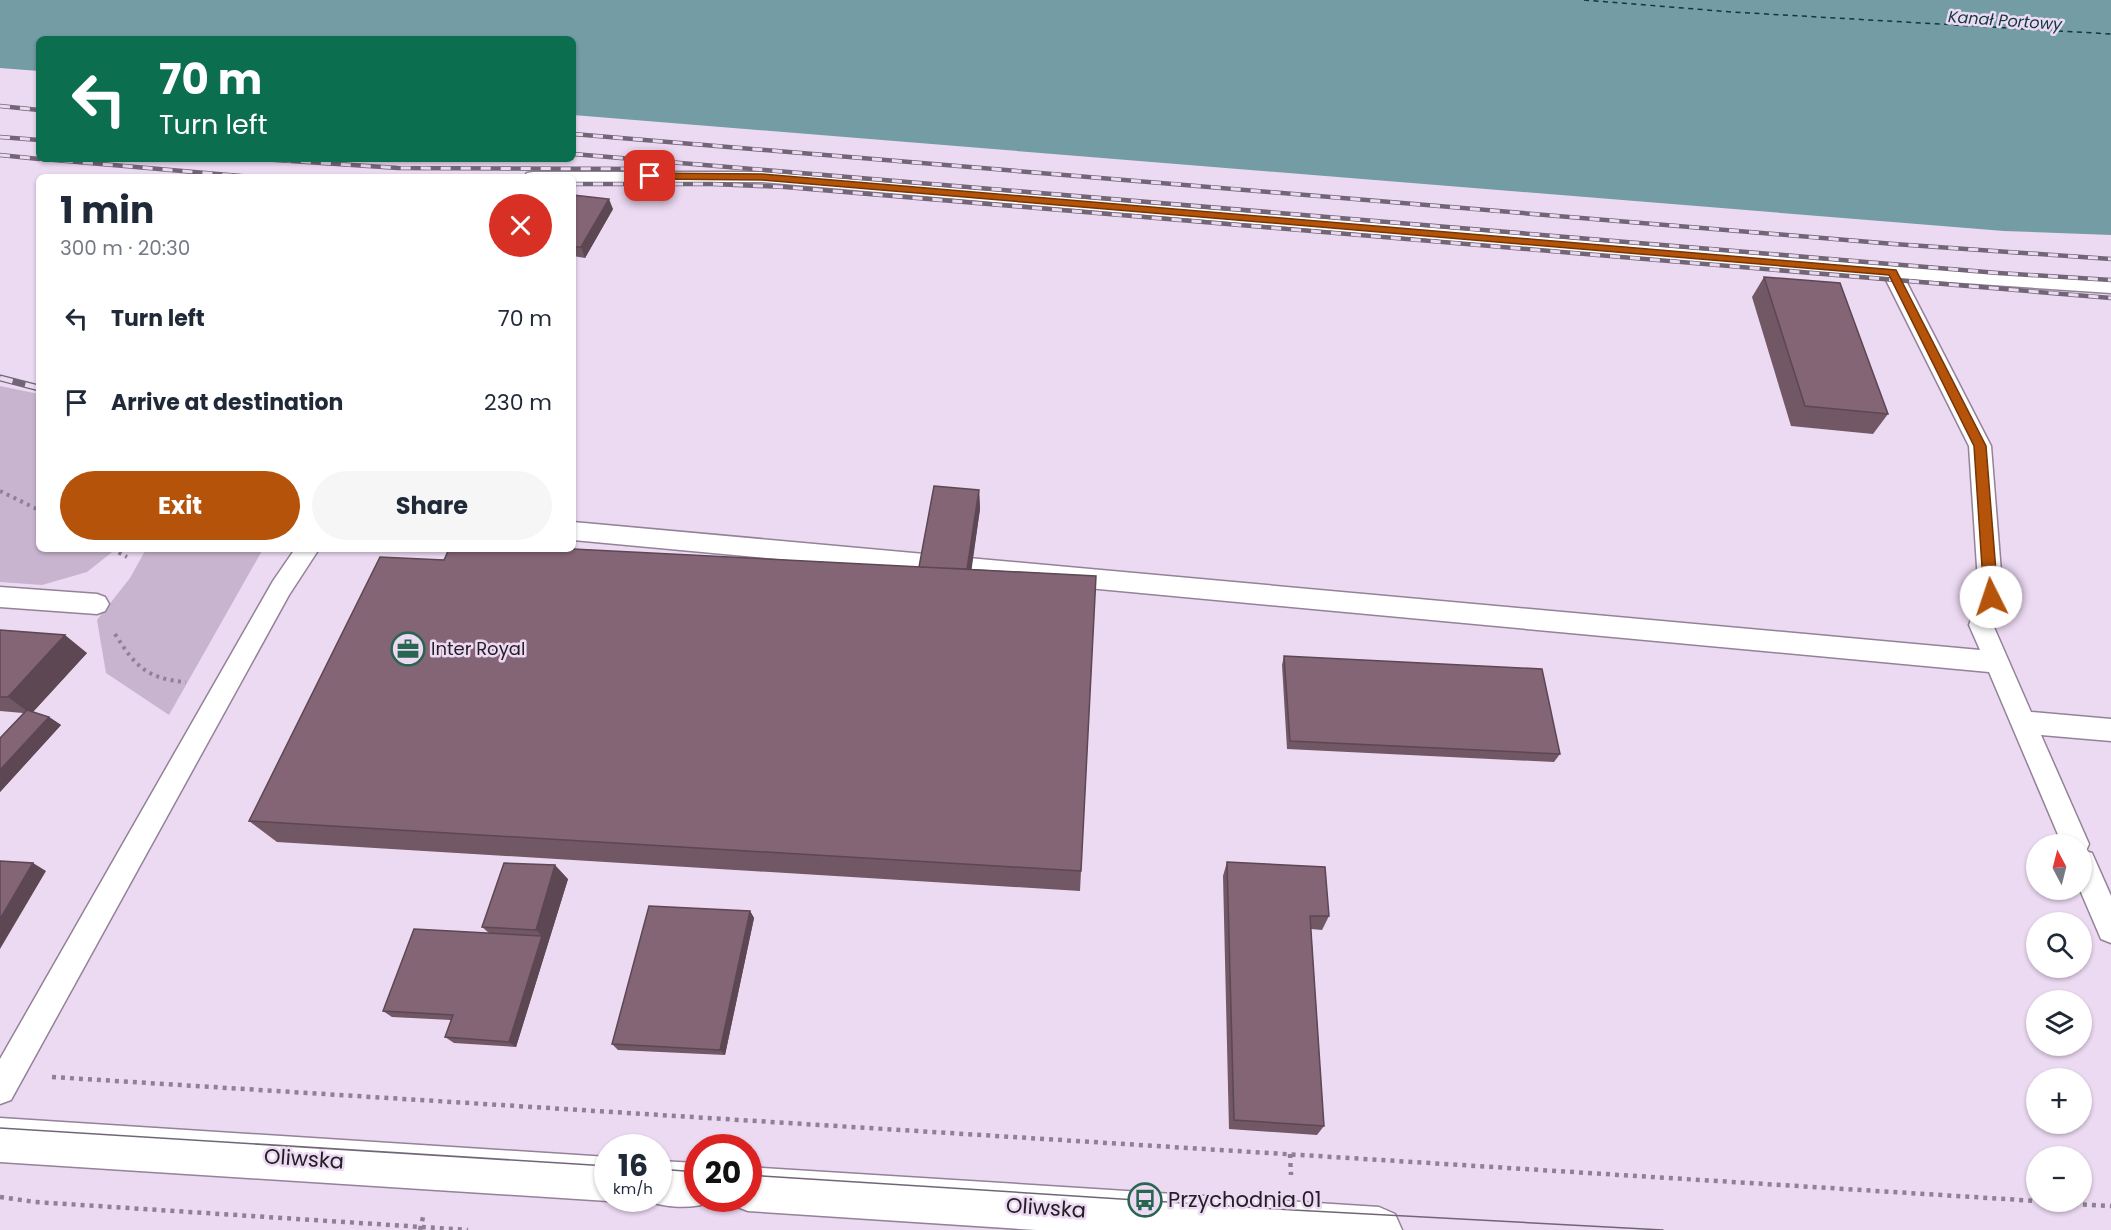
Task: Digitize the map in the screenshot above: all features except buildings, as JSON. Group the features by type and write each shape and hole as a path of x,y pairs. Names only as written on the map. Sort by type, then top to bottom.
{"street":[{"name":"Oliwska","path":"0,1140 594,1178"},
{"name":"Oliwska","path":"762,1190 1205,1224 1379,1230"}],"lane":[{"path":"576,176 762,177 1892,272 2111,287"},
{"path":"1892,272 1980,446 1991,597 1981,625 2070,834"},
{"path":"576,531 1996,662"},
{"path":"4,1081 270,607 305,552"},
{"path":"0,597 97,604"},
{"path":"2022,722 2111,730"},
{"path":"2092,885 2111,929"}],"path":[{"path":"0,491 36,509"},
{"path":"118,552 127,557"},
{"path":"97,604 131,660 163,680 182,682"},
{"path":"4,1081 2026,1201"},
{"path":"0,1197 35,1202 468,1230"},
{"path":"2092,1205 2111,1206"}],"shaded area":[{"path":"0,386 36,393 36,552 112,552 87,572 42,585 0,582"},
{"path":"144,552 261,552 169,715 106,673 97,620 130,578"}],"water":[{"name":"Kanał Portowy","path":"0,0 2111,0 2111,235 2004,231 576,115 576,36 36,36 36,71 0,68"}],"ferry route":[{"path":"1584,0 1732,12 2111,34"}],"tram line":[{"path":"0,1128 594,1165"},
{"path":"672,1170 684,1171"},
{"path":"762,1176 1293,1210 1663,1230"}],"railway":[{"path":"0,106 36,110"},
{"path":"576,134 1894,244 2111,259"},
{"path":"0,137 36,140"},
{"path":"576,154 1998,273 2111,280"},
{"path":"0,155 36,159"},
{"path":"78,162 217,174"},
{"path":"307,162 398,168 656,169"},
{"path":"576,184 713,184 785,187 2111,298"},
{"path":"0,378 36,387"}],"place":[{"name":"Inter Royal","path":"408,649"},
{"name":"Przychodnia 01","path":"1145,1200"}],"route":[{"path":"650,176 762,177 1892,272 1980,446 1991,597"}]}
